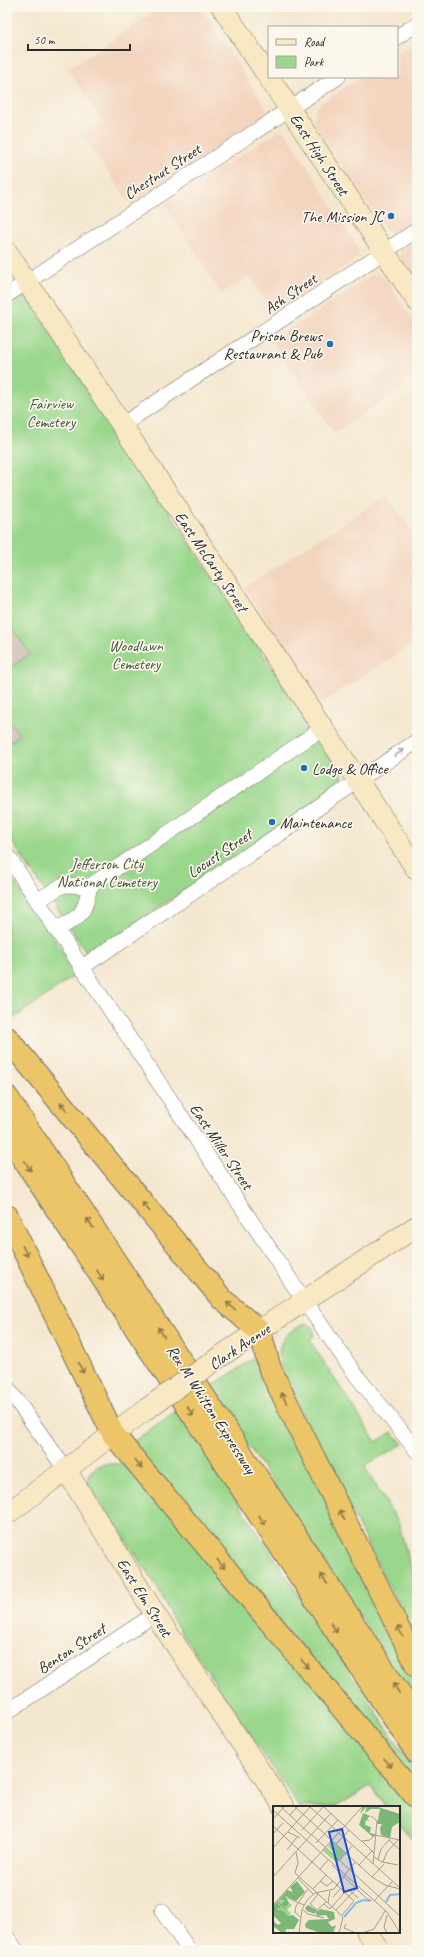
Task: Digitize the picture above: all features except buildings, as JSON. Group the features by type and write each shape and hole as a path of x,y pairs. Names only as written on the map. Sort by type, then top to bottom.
{"highway":[{"path":"7,1038 222,1299 260,1332 270,1369 417,1666"},
{"name":"Rex M Whitton Expressway","path":"7,1097 417,1720"},
{"name":"Rex M Whitton Expressway","path":"7,1134 417,1753"},
{"path":"7,1216 113,1434 417,1798"}],"main road":[{"name":"East High Street","path":"222,7 268,76"},
{"name":"East High Street","path":"269,78 417,301"},
{"name":"East McCarty Street","path":"7,252 417,870"},
{"name":"Clark Avenue","path":"7,1514 145,1410 222,1356 417,1226"},
{"name":"East Elm Street","path":"66,1470 155,1614 283,1806"},
{"path":"368,1933 379,1950"}],"street":[{"path":"398,36 417,24"},
{"name":"Chestnut Street","path":"7,295 336,78"},
{"name":"Ash Street","path":"122,425 417,230"},
{"path":"37,901 63,885 90,886 322,728"},
{"name":"Locust Street","path":"81,968 417,741"},
{"name":"East Miller Street","path":"7,855 305,1302 356,1374 417,1451"},
{"path":"56,930 81,916 85,908 90,886"},
{"name":"East Elm Street","path":"7,1387 66,1470"},
{"name":"Benton Street","path":"7,1712 155,1614"},
{"path":"162,1911 189,1950"},
{"path":"7,1937 16,1950"}],"shaded area":[{"path":"162,7 200,7 265,106 267,112 263,119 131,204 82,136 103,122 68,69"},
{"path":"417,40 417,217 394,232 387,231 383,227 315,125 314,118 316,109 321,103 359,78 398,78 398,52"},
{"path":"279,131 284,131 288,135 358,248 358,254 356,259 351,263 275,314 249,276 221,294 165,204"},
{"path":"417,239 417,284 401,258 400,252"},
{"path":"378,274 385,278 417,327 417,378 334,433 272,341 372,275"},
{"path":"387,495 417,539 417,641 321,703 244,588"},
{"path":"7,620 30,654 7,670"},
{"path":"7,717 19,735 7,744"}],"green space":[{"path":"18,296 27,297 342,774 343,781 337,788 94,951 87,953 7,835 7,744 19,735 7,717 7,670 30,654 7,620 7,303"},
{"path":"7,872 78,973 13,1019 7,1009"},
{"path":"307,1323 313,1328 314,1335 310,1341 376,1442 392,1432 403,1444 364,1466 398,1522 417,1590 417,1642 284,1378 279,1359 282,1342 290,1332 300,1325"},
{"path":"253,1359 261,1364 417,1674 417,1704 210,1387"},
{"path":"177,1410 417,1774 417,1786 134,1446 134,1441"},
{"path":"105,1464 121,1464 134,1470 417,1806 417,1846 400,1824 400,1806 386,1806 370,1786 338,1806 298,1806 171,1617 158,1588 87,1482 91,1472 98,1466"}],"place":[{"name":"The Mission JC","path":"391,216"},
{"name":"Prison Brews Restaurant & Pub","path":"330,344"},
{"name":"Lodge & Office","path":"304,768"},
{"name":"Maintenance","path":"272,822"}],"park label":[{"name":"Fairview Cemetery","path":"51,412"},
{"name":"Woodlawn Cemetery","path":"136,654"},
{"name":"Jefferson City National Cemetery","path":"107,872"}]}
